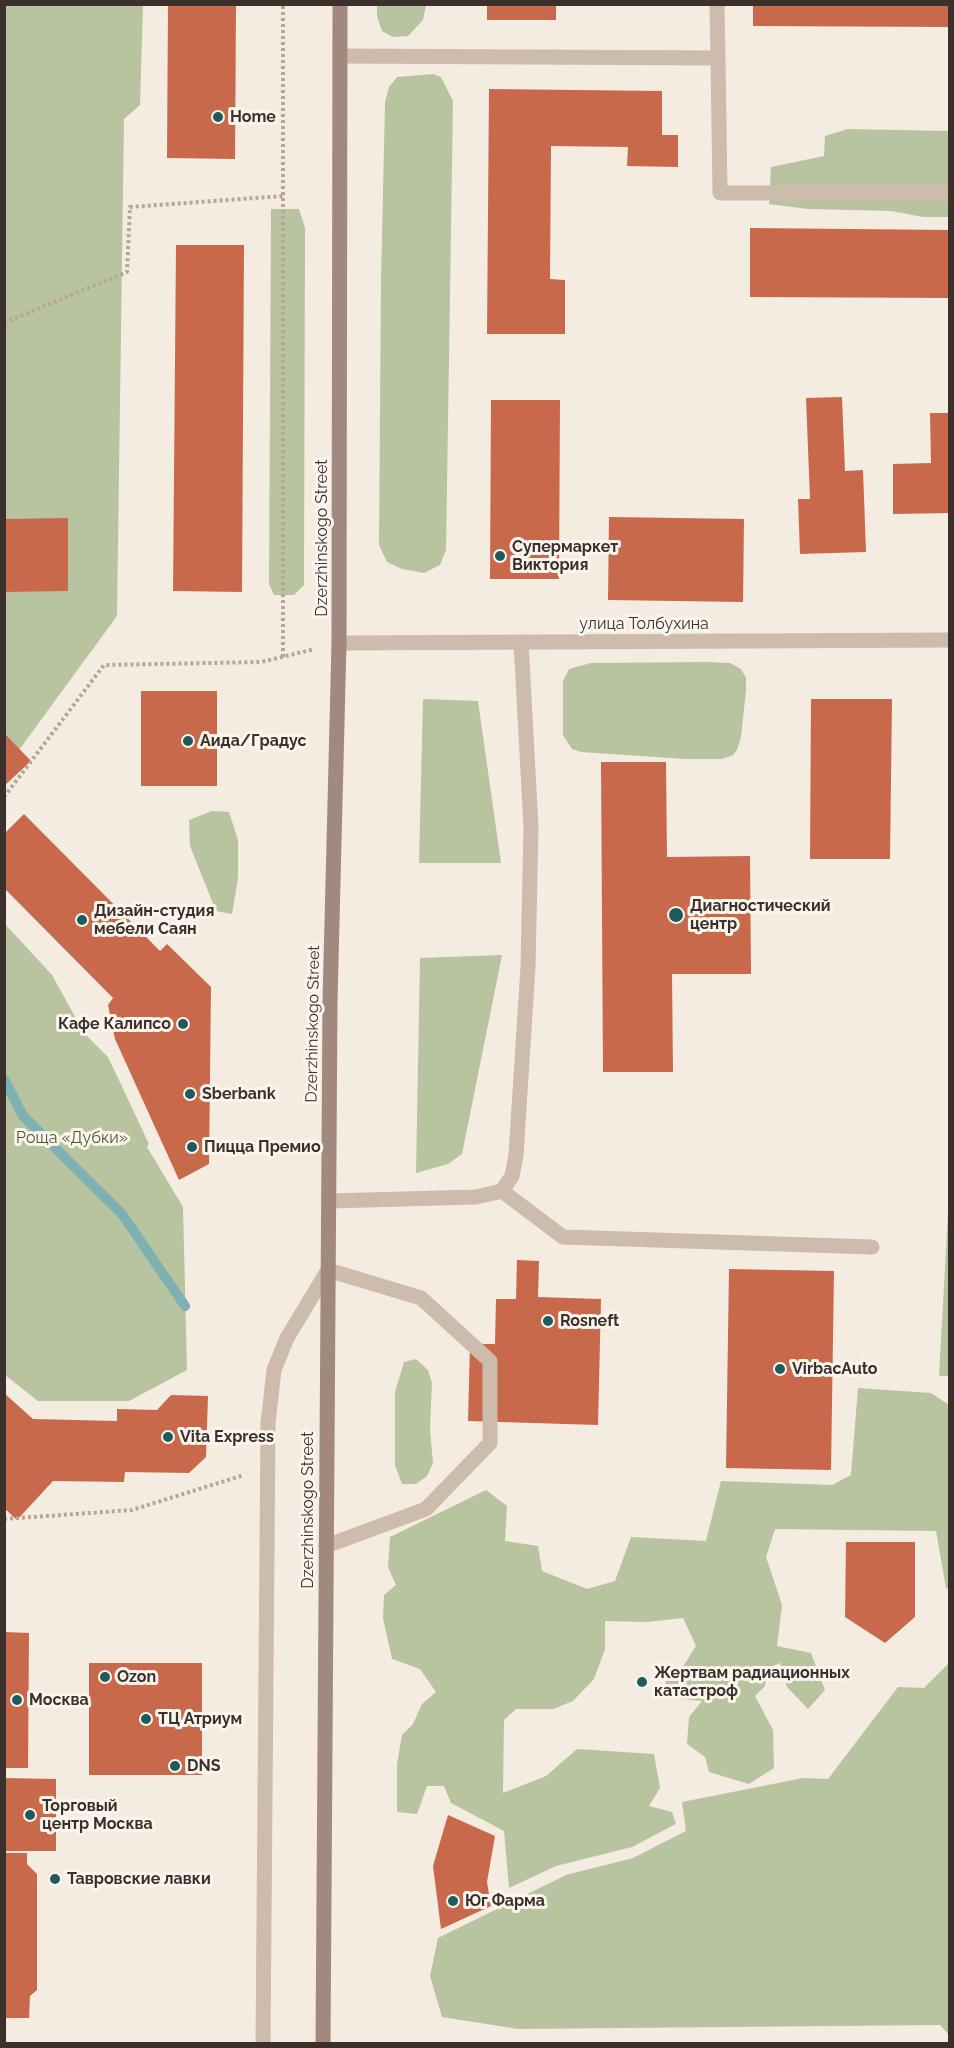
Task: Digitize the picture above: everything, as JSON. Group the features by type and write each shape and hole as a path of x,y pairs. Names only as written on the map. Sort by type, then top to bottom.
{"main road":[{"name":"Dzerzhinskogo Street","path":"323,2043 330,1002 339,644 340,4"}],"street":[{"path":"717,4 720,194 950,194"},
{"path":"340,56 718,58"},
{"name":"улица Толбухина","path":"339,644 950,640"},
{"path":"330,1201 476,1197 502,1191 512,1176 516,1155 528,967 531,827 521,642"},
{"path":"502,1191 563,1237 872,1246"},
{"path":"263,2043 268,1423 274,1370 287,1338 328,1270 421,1299 490,1361 489,1443 426,1509 326,1546"}],"path":[{"path":"283,4 283,657"},
{"path":"4,323 127,272 130,207 283,196"},
{"path":"4,797 104,665 261,662 339,644"},
{"path":"4,1519 132,1510 268,1468"}],"green space":[{"path":"5,5 143,5 140,105 124,119 117,616 5,769"},
{"path":"377,5 426,5 423,20 408,36 393,37 382,31 377,16"},
{"path":"433,74 441,77 453,101 446,550 440,565 424,573 402,569 387,562 379,545 381,281 385,102 389,87 397,77"},
{"path":"848,129 949,131 949,217 923,217 891,211 808,209 769,204 771,167 824,156 825,136"},
{"path":"271,209 299,209 305,228 304,585 294,595 274,595 269,584"},
{"path":"706,662 730,663 741,669 746,678 746,690 741,737 737,750 733,755 722,759 686,759 581,752 572,749 563,735 563,681 569,669 591,663"},
{"path":"423,699 478,701 501,863 419,863"},
{"path":"212,811 229,812 238,840 238,878 232,914 216,911 190,846 189,820"},
{"name":"Роща «Дубки»","path":"5,924 52,975 84,1033 108,1057 149,1144 147,1147 183,1207 187,1370 129,1401 38,1401 5,1375"},
{"path":"502,955 462,1154 448,1164 416,1173 420,958"},
{"path":"949,1195 949,1376 939,1376"},
{"path":"416,1359 428,1370 432,1383 430,1429 433,1463 427,1476 416,1484 402,1484 395,1465 395,1392 404,1362"},
{"path":"858,1388 931,1393 949,1405 949,1589 946,1588 936,1531 775,1529 766,1557 782,1605 777,1646 811,1653 825,1690 808,1709 787,1687 780,1663 768,1668 765,1686 755,1696 773,1730 774,1768 749,1784 709,1772 705,1757 687,1744 689,1717 702,1701 664,1697 666,1681 681,1670 696,1646 683,1618 647,1622 605,1621 605,1649 594,1679 573,1701 553,1709 516,1709 504,1720 503,1793 546,1776 577,1749 654,1754 660,1788 649,1806 672,1812 676,1824 632,1847 556,1866 509,1888 504,1831 451,1803 444,1786 427,1786 417,1814 397,1812 397,1764 402,1735 413,1724 422,1704 436,1692 420,1669 392,1659 383,1618 384,1595 396,1585 388,1567 390,1537 486,1490 507,1506 505,1541 538,1546 542,1571 587,1589 615,1581 631,1537 706,1541 721,1481 832,1485 851,1475"},
{"path":"949,1663 949,2035 940,2025 518,2029 442,2017 430,1976 438,1938 566,1875 633,1858 686,1831 682,1802 803,1778 828,1779 898,1687 924,1688"}],"building":[{"path":"168,4 236,4 235,159 167,158"},
{"path":"487,4 556,4 556,20 487,20"},
{"path":"753,4 950,4 950,27 753,26"},
{"path":"489,89 662,91 662,135 678,135 678,167 627,166 628,147 551,146 550,279 565,280 565,334 487,334"},
{"path":"750,228 950,230 950,298 750,297"},
{"path":"176,245 244,245 242,592 173,591"},
{"path":"842,397 845,471 863,470 866,552 800,554 798,499 810,499 806,398"},
{"path":"491,400 560,400 559,579 490,579"},
{"path":"930,413 950,413 950,513 893,514 893,464 931,463"},
{"path":"609,517 744,519 743,602 608,600"},
{"path":"68,518 68,591 4,592 4,519"},
{"path":"141,691 217,691 217,786 141,786"},
{"path":"811,699 892,699 890,859 810,859"},
{"path":"4,733 31,761 4,786"},
{"name":"Диагностический центр","path":"601,762 666,762 667,857 750,856 751,974 672,974 673,1072 603,1072"},
{"path":"24,814 160,951 167,944 211,987 209,1164 179,1180 115,1039 108,1005 113,998 4,888 4,834"},
{"name":"Rosneft","path":"517,1260 539,1261 538,1297 601,1299 598,1425 468,1421 470,1344 495,1344 496,1299 516,1299"},
{"name":"VirbacAuto","path":"729,1269 834,1271 831,1470 726,1468"},
{"path":"4,1393 33,1419 117,1421 117,1409 157,1410 171,1395 208,1396 206,1457 189,1473 125,1472 124,1482 53,1481 17,1520 4,1508"},
{"path":"846,1542 915,1542 915,1617 885,1643 845,1617"},
{"name":"Москва","path":"4,1632 29,1633 28,1768 4,1768"},
{"name":"ТЦ Атриум","path":"89,1663 202,1663 202,1775 89,1775"},
{"name":"Торговый центр Москва","path":"4,1778 56,1779 56,1851 4,1851"},
{"path":"448,1815 495,1836 487,1882 491,1906 441,1929 433,1866"},
{"path":"4,1853 27,1853 27,1864 37,1874 37,1990 30,1996 29,2018 4,2018"}],"waterway":[{"path":"4,1079 23,1116 122,1214 185,1306"}],"place":[{"name":"Home","path":"218,117"},
{"name":"Супермаркет Виктория","path":"500,556"},
{"name":"Аида/Градус","path":"188,741"},
{"name":"Диагностический центр","path":"676,915"},
{"name":"Дизайн-студия мебели Саян","path":"82,920"},
{"name":"Кафе Калипсо","path":"183,1024"},
{"name":"Sberbank","path":"190,1094"},
{"name":"Пицца Премио","path":"192,1147"},
{"name":"Rosneft","path":"548,1321"},
{"name":"VirbacAuto","path":"780,1369"},
{"name":"Vita Express","path":"168,1437"},
{"name":"Ozon","path":"105,1677"},
{"name":"Жертвам радиационных катастроф","path":"642,1682"},
{"name":"Москва","path":"17,1700"},
{"name":"ТЦ Атриум","path":"146,1719"},
{"name":"DNS","path":"175,1766"},
{"name":"Торговый центр Москва","path":"30,1815"},
{"name":"Тавровские лавки","path":"55,1879"},
{"name":"Юг Фарма","path":"453,1901"}]}
